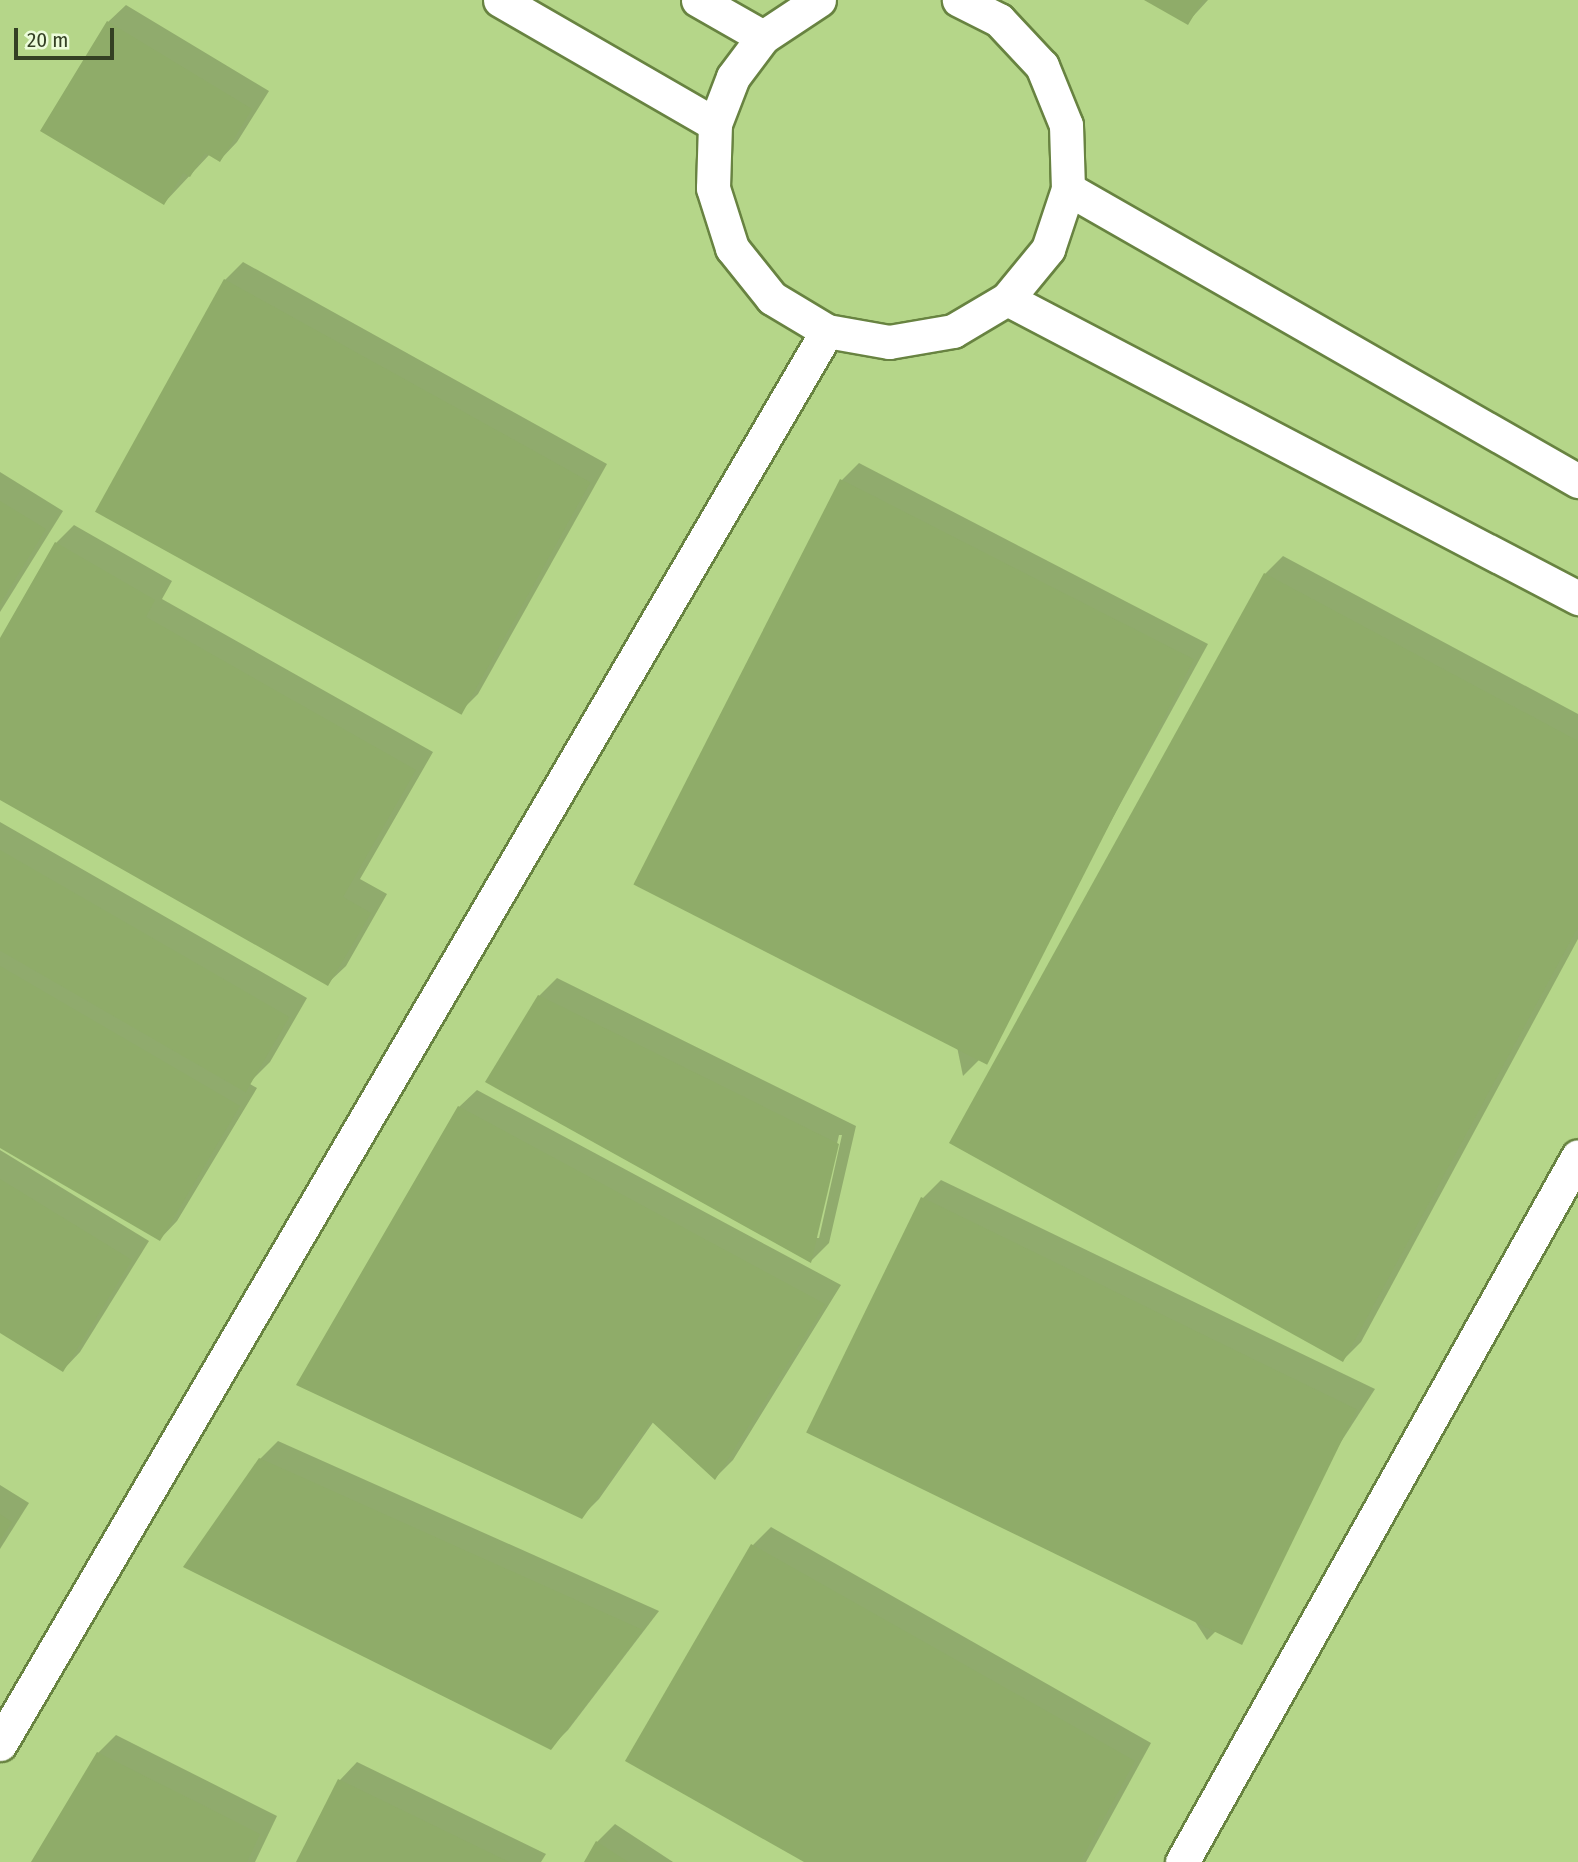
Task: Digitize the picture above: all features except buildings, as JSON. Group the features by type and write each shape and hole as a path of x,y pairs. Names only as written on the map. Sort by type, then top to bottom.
{"street":[{"path":"500,0 715,124"},
{"path":"698,0 763,37"},
{"path":"819,0 763,37 733,77 715,124 713,188 732,248 772,298 827,331 889,342 953,331 1007,299 1048,249 1068,189 1066,125 1042,66 999,20 959,0"},
{"path":"1068,189 1578,481"},
{"path":"1007,299 1578,598"},
{"path":"0,1744 827,331"},
{"path":"1182,1862 1578,1156"}],"shaded area":[{"path":"0,0 1578,0 1578,1862 0,1862"}]}
